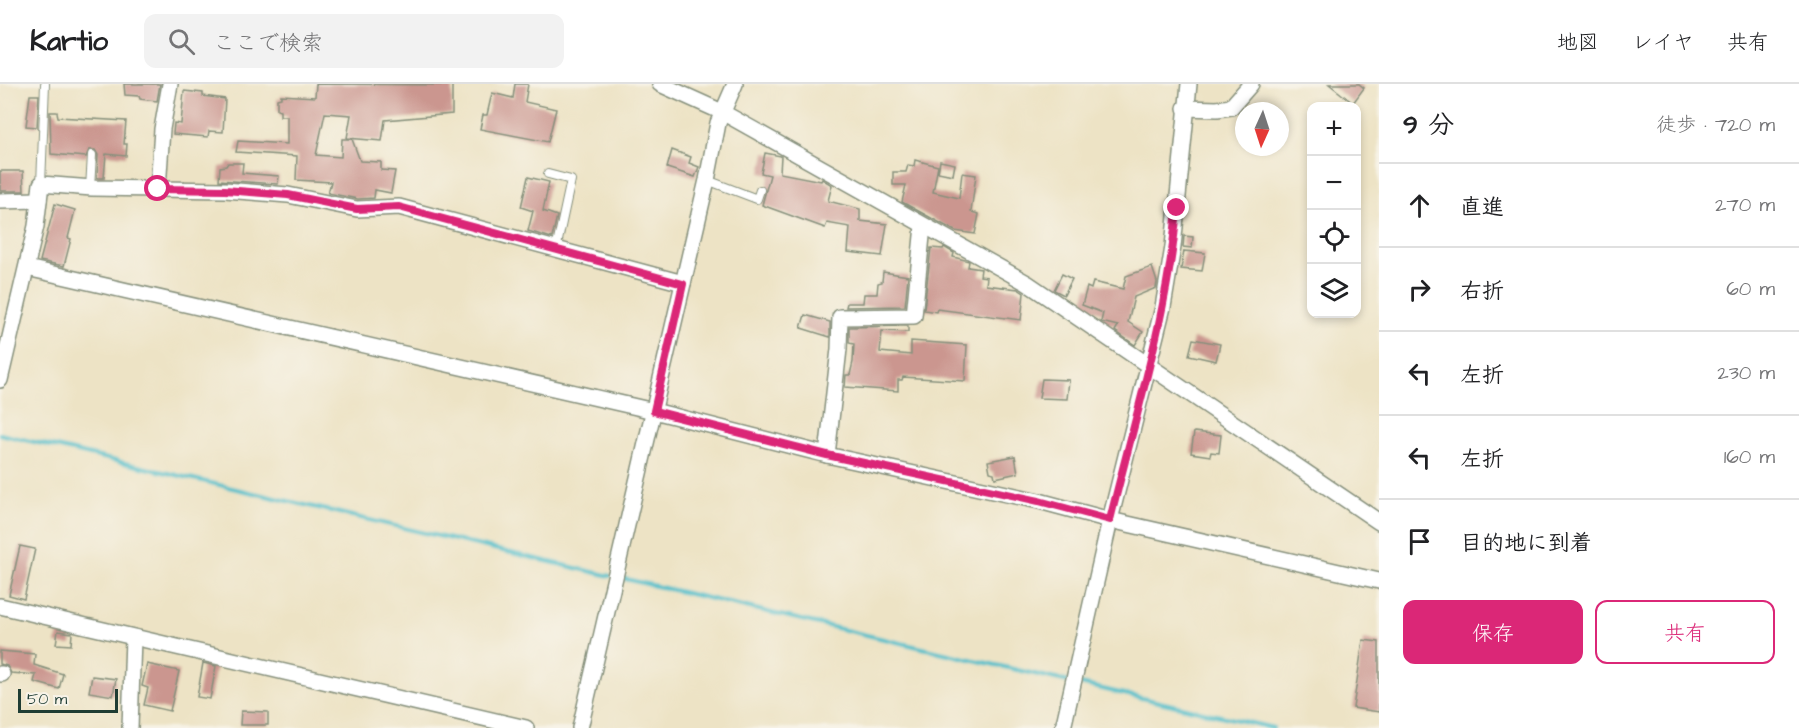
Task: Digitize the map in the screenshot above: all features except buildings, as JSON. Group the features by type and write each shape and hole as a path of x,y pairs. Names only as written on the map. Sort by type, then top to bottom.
{"street":[{"path":"158,189 162,129 171,84"},
{"path":"660,84 722,112 1027,283 1379,522"},
{"path":"580,728 722,112 735,84"},
{"path":"1063,728 1110,520 1163,307 1173,247 1189,84"},
{"path":"1185,108 1231,107 1251,84"},
{"path":"0,380 36,226 40,184 90,188 225,190 288,195 357,209 399,207 683,284"},
{"path":"0,201 39,200"},
{"path":"827,455 839,349 840,316 914,316 924,226"},
{"path":"27,268 654,411 827,455 1039,501 1110,520 1379,581"},
{"path":"0,606 526,728"},
{"path":"130,728 133,638"}],"lane":[{"path":"40,184 45,84"},
{"path":"90,188 92,154"},
{"path":"548,174 571,180 556,250"},
{"path":"707,180 757,199 759,190"}],"waterway":[{"path":"0,434 610,576"},
{"path":"617,577 1069,682"},
{"path":"1076,683 1273,728"}],"route":[{"path":"158,189 225,190 288,195 357,209 399,207 683,284 654,411 827,455 1039,501 1110,520 1163,307 1177,208"}]}
